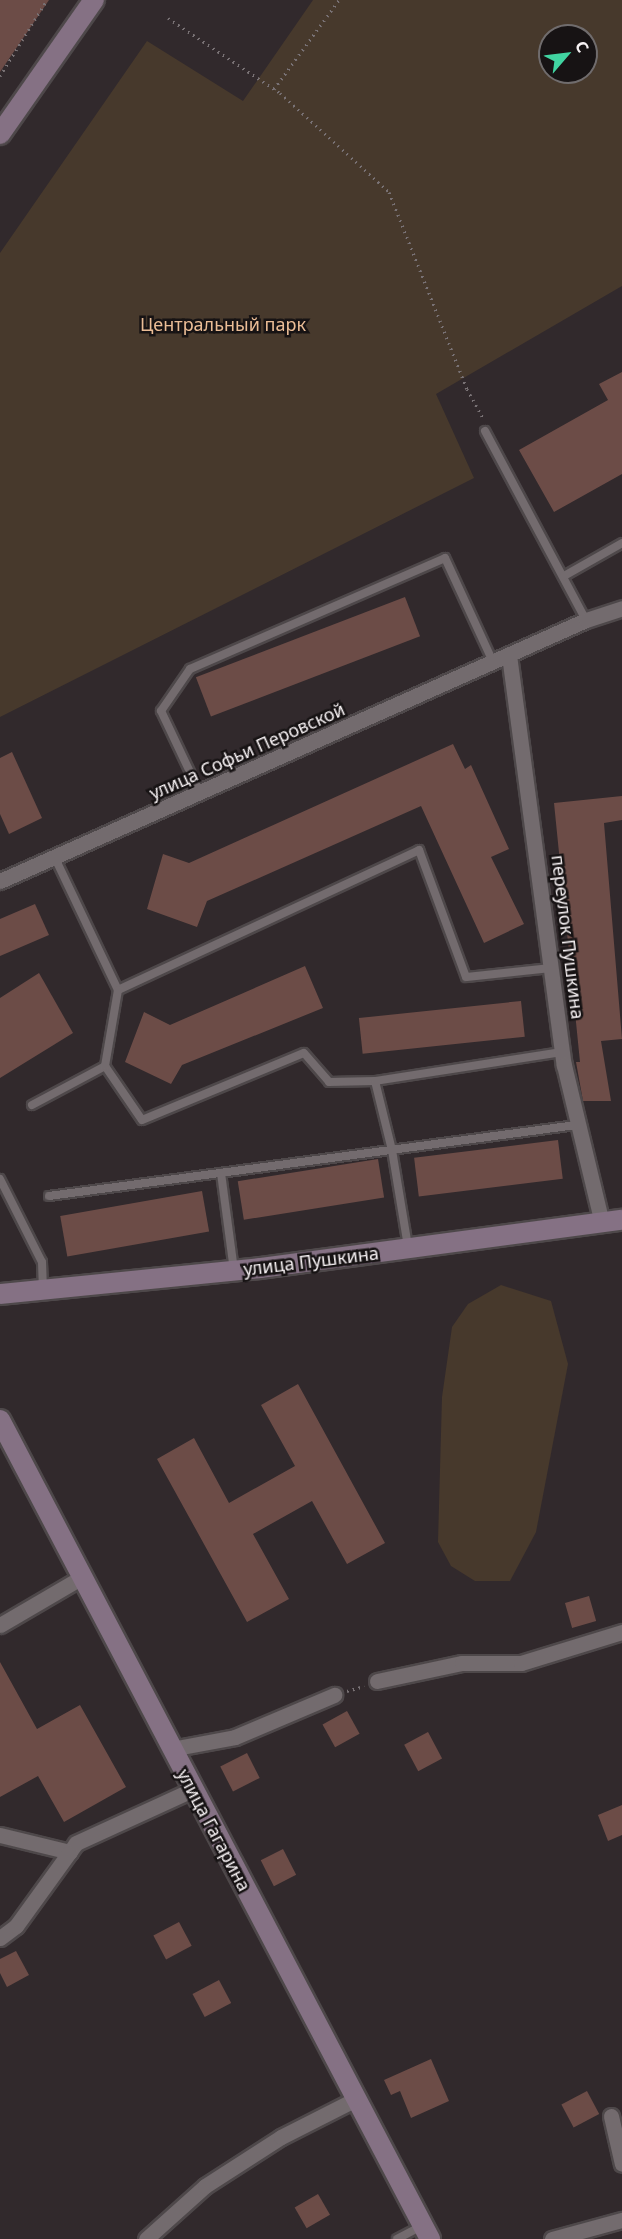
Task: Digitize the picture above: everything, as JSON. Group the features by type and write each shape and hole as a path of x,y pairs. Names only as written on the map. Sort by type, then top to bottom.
{"street":[{"path":"0,134 94,0"},
{"name":"улица Софьи Перовской","path":"0,881 586,620 622,608"},
{"name":"переулок Пушкина","path":"509,654 554,968 563,1052 576,1125 602,1222"},
{"name":"улица Пушкина","path":"0,1294 43,1293 234,1271 622,1220"},
{"name":"улица Гагарина","path":"0,1420 192,1790 426,2232"},
{"path":"0,1625 82,1577"},
{"path":"377,1681 462,1663 521,1663 622,1632"},
{"path":"171,1749 234,1737 334,1695"},
{"path":"0,1938 16,1926 76,1843 192,1790"},
{"path":"0,1835 70,1852"},
{"path":"146,2239 205,2186 281,2137 356,2099"},
{"path":"611,2116 622,2164"},
{"path":"552,2239 622,2220"}],"lane":[{"path":"487,431 586,620"},
{"path":"564,576 622,543"},
{"path":"200,793 161,711 190,669 445,558 493,662"},
{"path":"118,990 418,850 466,977 554,968"},
{"path":"55,858 118,990 105,1066 142,1120 304,1053 329,1082 375,1081 563,1052"},
{"path":"32,1105 105,1066"},
{"path":"375,1081 392,1150 408,1248"},
{"path":"49,1196 576,1125"},
{"path":"221,1173 234,1271"},
{"path":"0,1179 42,1262 43,1293"},
{"path":"397,2239 426,2232"}],"path":[{"path":"0,76 47,0"},
{"path":"274,89 339,0"},
{"path":"168,18 274,89 389,192 467,389 487,431"},
{"path":"334,1695 377,1681"}],"green space":[{"name":"Центральный парк","path":"313,0 622,0 622,286 436,394 474,478 0,717 0,253 147,41 243,101"},
{"path":"501,1285 551,1301 568,1364 536,1532 510,1581 475,1581 451,1566 438,1542 442,1397 452,1327 468,1304"}],"building":[{"path":"0,0 49,0 0,72"},
{"path":"622,372 622,474 554,512 519,450 608,400 599,384"},
{"path":"405,597 420,636 211,716 196,677"},
{"path":"453,744 465,769 471,765 509,849 491,857 524,924 484,943 421,806 207,901 197,927 147,909 163,854 189,863"},
{"path":"12,752 42,818 9,834 0,814 0,758"},
{"path":"622,796 622,820 604,823 622,1039 601,1041 611,1101 583,1101 576,1062 580,1062 554,803"},
{"path":"35,904 49,935 0,956 0,919"},
{"path":"305,966 323,1008 182,1065 171,1084 125,1062 144,1012 170,1025"},
{"path":"39,973 73,1033 0,1078 0,998"},
{"path":"521,1001 525,1037 363,1054 359,1018"},
{"path":"558,1140 563,1179 419,1196 414,1158"},
{"path":"378,1159 384,1198 244,1220 238,1181"},
{"path":"202,1191 209,1231 67,1256 60,1216"},
{"path":"298,1384 385,1543 347,1564 312,1501 253,1534 289,1599 247,1622 157,1459 194,1438 229,1503 295,1466 261,1405"},
{"path":"589,1596 596,1621 572,1628 565,1603"},
{"path":"0,1662 37,1729 80,1705 126,1787 64,1822 38,1776 0,1797"},
{"path":"347,1711 360,1734 335,1747 323,1725"},
{"path":"428,1732 442,1758 418,1771 404,1745"},
{"path":"247,1753 260,1778 233,1792 220,1767"},
{"path":"622,1805 622,1835 608,1841 598,1815"},
{"path":"283,1849 296,1875 274,1886 261,1860"},
{"path":"179,1922 192,1946 166,1959 153,1936"},
{"path":"16,1951 29,1975 7,1987 0,1973 0,1959"},
{"path":"219,1980 231,2003 205,2017 193,1994"},
{"path":"431,2059 449,2101 411,2118 400,2091 391,2095 384,2080"},
{"path":"587,2091 599,2114 574,2128 561,2105"},
{"path":"318,2194 330,2215 307,2228 295,2208"}]}
